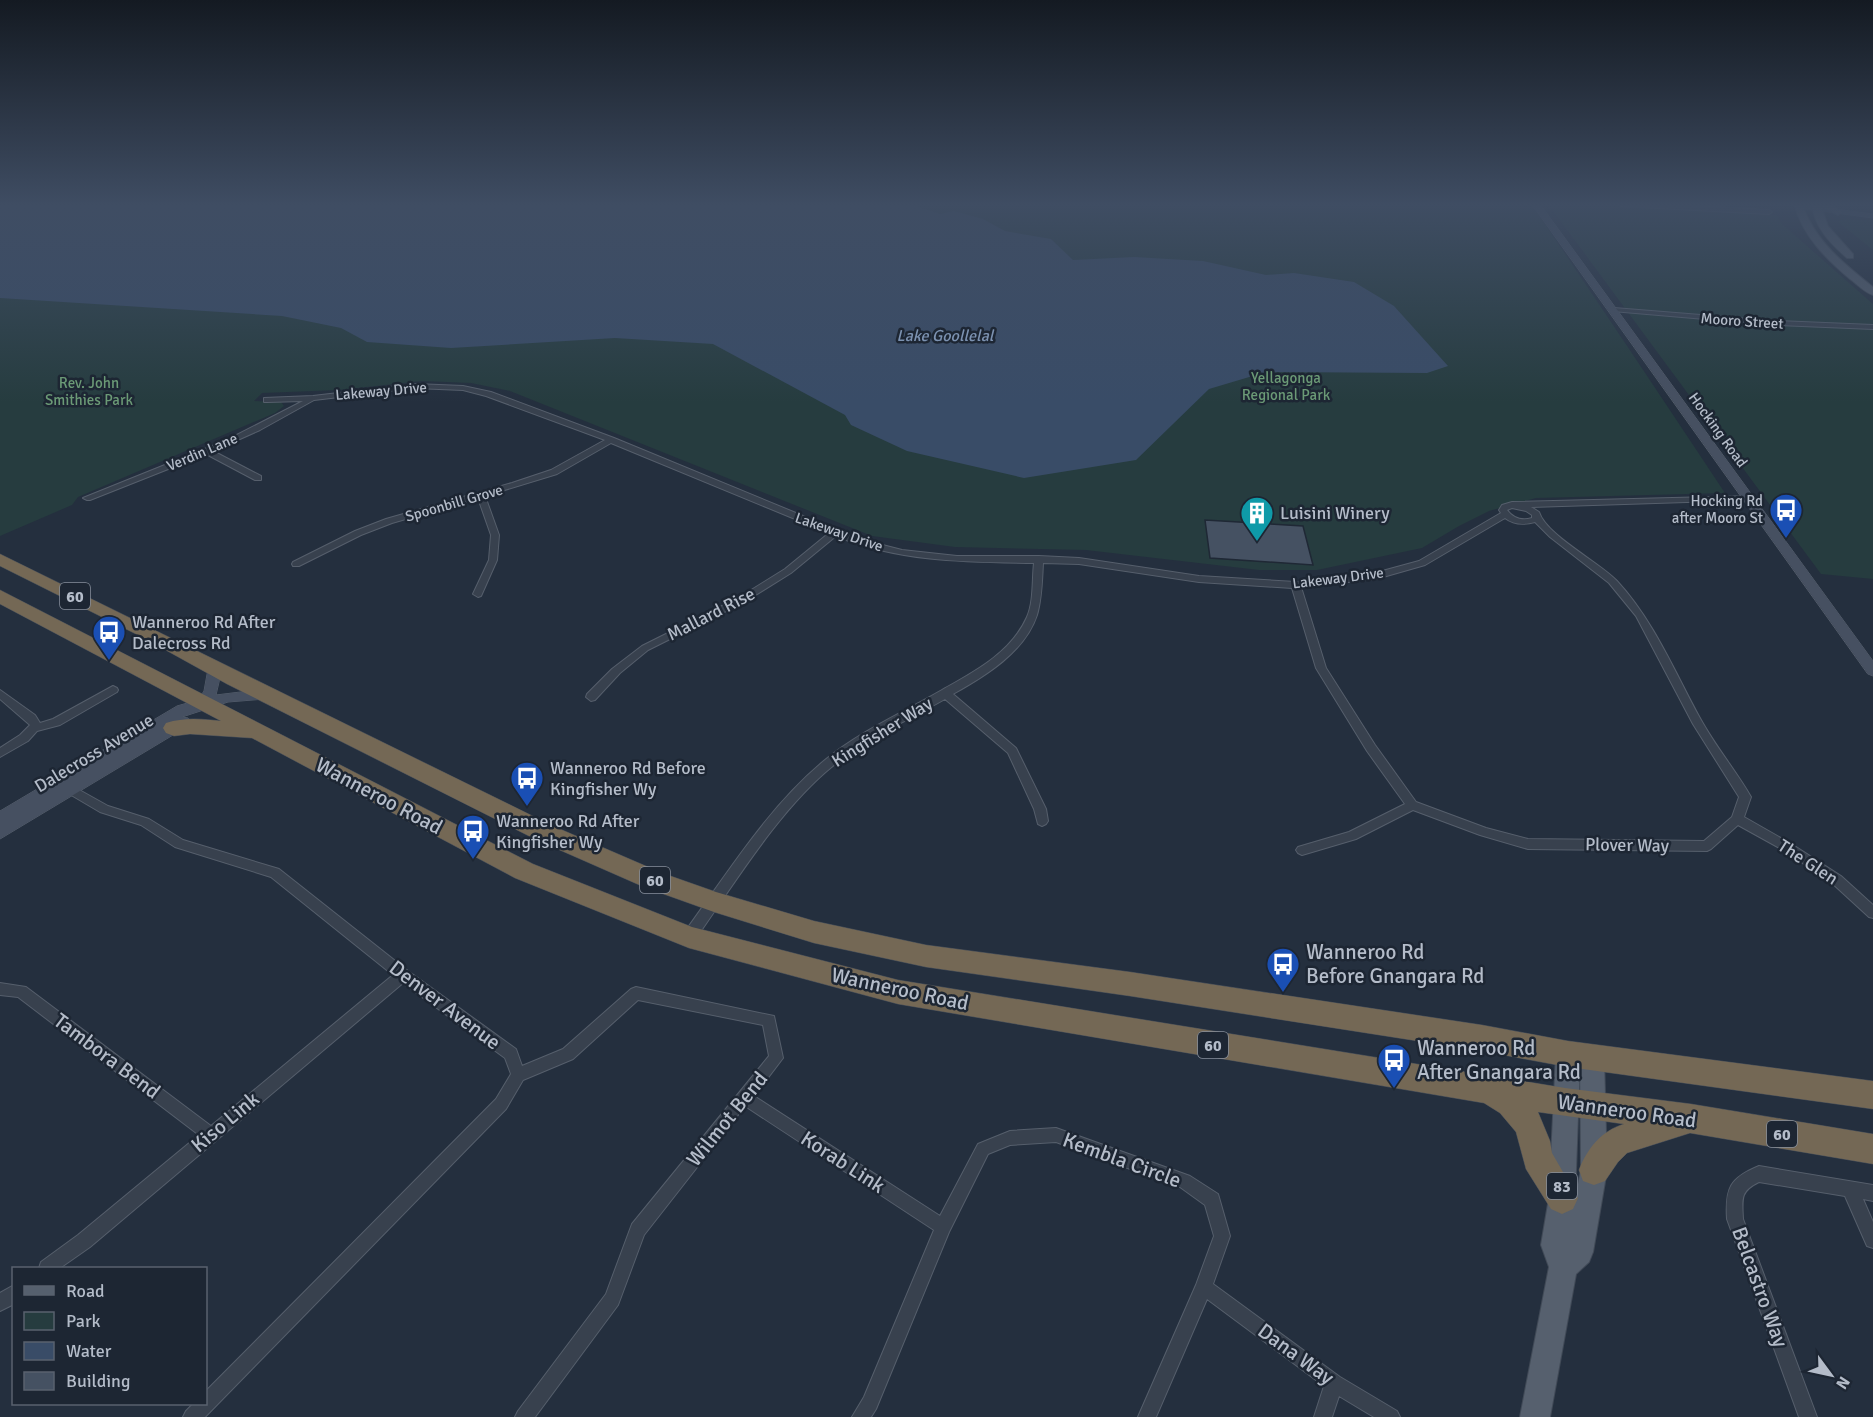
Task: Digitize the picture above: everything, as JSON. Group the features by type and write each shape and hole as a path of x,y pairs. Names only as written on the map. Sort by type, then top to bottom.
{"highway":[{"name":"Wanneroo Road","path":"0,559 264,694 545,833 653,880 714,902 814,932 926,956 1130,984 1580,1055 1873,1095"},
{"name":"Wanneroo Road","path":"0,596 524,871 689,937 898,992 1579,1104 1691,1119 1873,1149"},
{"path":"174,728 190,726 258,731"},
{"path":"1484,1088 1510,1102 1518,1110 1535,1141 1537,1158 1562,1198"},
{"name":"83","path":"1594,1170 1607,1151 1618,1141 1691,1119"}],"main road":[{"path":"1848,270 1873,292"},
{"name":"83","path":"1535,1417 1563,1267 1555,1245 1579,1104 1580,1055"},
{"name":"83","path":"1563,1267 1579,1252 1594,1170 1579,1104"}],"street":[{"name":"Hocking Road","path":"1585,270 1873,671"},
{"name":"Mooro Street","path":"1615,312 1873,329"},
{"name":"Lakeway Drive","path":"267,400 313,398 415,386 463,388 488,394 611,440 834,533 902,553 957,559 1079,561 1199,579 1296,585 1376,576 1422,563 1505,514 1503,510 1505,507 1518,505"},
{"name":"Verdin Lane","path":"87,498 206,451 283,417 313,398"},
{"name":"Spoonbill Grove","path":"297,564 358,533 390,521 554,472 611,440"},
{"path":"206,451 258,478"},
{"path":"478,594 493,560 495,535 481,495"},
{"path":"1518,505 1751,501"},
{"path":"1518,505 1529,508 1553,535 1612,581 1640,615 1698,724 1746,797 1737,819"},
{"path":"1536,516 1556,505"},
{"path":"1505,514 1553,535"},
{"name":"Lakeway Drive","path":"1493,522 1533,521 1536,516"},
{"name":"Mallard Rise","path":"591,697 616,671 645,648 743,599 788,571 834,533"},
{"name":"Kingfisher Way","path":"689,937 792,801 831,762 888,723 992,665 1020,638 1032,617 1039,559"},
{"path":"1296,585 1321,668 1371,748 1412,805 1352,836 1302,850"},
{"name":"Dalecross Avenue","path":"0,819 193,716 211,692 215,669"},
{"path":"0,753 24,738 34,728 56,722 113,690"},
{"path":"945,693 1012,751 1040,809 1042,821"},
{"path":"0,694 35,722 34,728"},
{"name":"Dalecross Avenue","path":"0,832 65,786 182,710 228,697 264,694"},
{"name":"Denver Avenue","path":"65,786 104,809 145,822 179,844 275,873 403,975 511,1054 518,1075"},
{"name":"Plover Way","path":"1412,805 1484,832 1528,844 1707,846 1737,819"},
{"name":"The Glen","path":"1737,819 1789,848 1836,880 1873,913"},
{"name":"Kiso Link","path":"50,1267 84,1241 403,975"},
{"name":"Tambora Bend","path":"0,989 21,991 210,1134"},
{"name":"Wilmot Bend","path":"518,1075 568,1054 636,993 769,1020 776,1058 638,1230 612,1299 524,1417"},
{"path":"207,1401 501,1104 518,1075"},
{"name":"Korab Link","path":"743,1097 943,1227"},
{"name":"Kembla Circle","path":"861,1417 870,1403 943,1227 983,1149 1010,1138 1056,1135 1185,1181 1212,1200 1222,1236 1204,1287 1147,1417"},
{"name":"Belcastro Way","path":"1808,1417 1735,1219 1733,1196 1742,1180 1760,1174 1873,1193"},
{"path":"1850,1189 1873,1240"},
{"name":"Dana Way","path":"1204,1287 1335,1383 1391,1417"},
{"path":"1323,1417 1335,1383"},
{"path":"192,1417 203,1405"}],"green space":[{"name":"Yellagonga Regional Park","path":"0,270 1576,270 1725,493 1536,498 1489,511 1422,548 1317,570 1259,570 1086,550 955,547 872,536 510,391 471,383 422,381 339,390 262,393 254,401 281,402 284,406 275,413 78,497 72,505 0,536"},
{"path":"1597,270 1834,270 1873,304 1873,579 1821,574"}],"water":[{"name":"Lake Goollelal","path":"0,270 1244,270 1266,275 1294,273 1354,282 1394,306 1448,366 1427,373 1266,372 1209,389 1136,460 1024,478 907,451 851,425 845,415 713,344 615,338 451,348 367,342 341,328 282,316 0,298"}],"building":[{"name":"Luisini Winery","path":"1205,520 1303,526 1313,565 1210,558"}],"place":[{"name":"Hocking Rd after Mooro St","path":"1786,539"},
{"name":"Luisini Winery","path":"1257,542"},
{"name":"Wanneroo Rd After Dalecross Rd","path":"109,661"},
{"name":"Wanneroo Rd Before Kingfisher Wy","path":"527,807"},
{"name":"Wanneroo Rd After Kingfisher Wy","path":"473,860"},
{"name":"Wanneroo Rd Before Gnangara Rd","path":"1283,993"},
{"name":"Wanneroo Rd After Gnangara Rd","path":"1394,1089"}],"park label":[{"name":"Rev. John Smithies Park","path":"89,392"}]}
